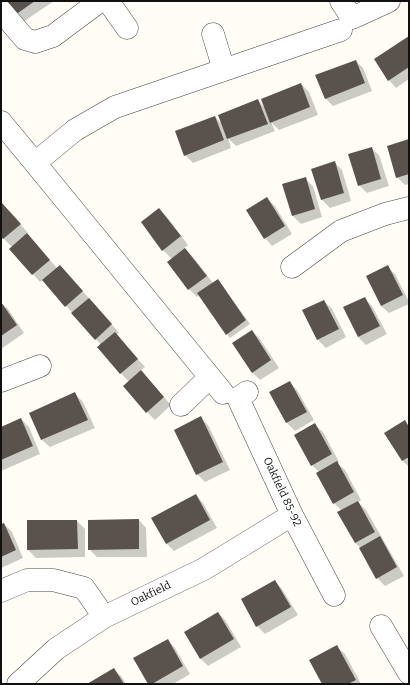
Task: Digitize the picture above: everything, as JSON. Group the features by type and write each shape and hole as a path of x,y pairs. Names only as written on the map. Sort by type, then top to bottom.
{"street":[{"path":"1,11 24,39 34,42 54,36 100,1"},
{"path":"108,1 127,28"},
{"path":"341,1 352,18 389,1"},
{"path":"34,163 75,130 115,107 341,30"},
{"path":"213,34 224,70"},
{"path":"1,122 216,385 181,405"},
{"path":"292,267 341,231 385,214 409,208"},
{"path":"1,381 40,366"},
{"name":"Oakfield 85-92","path":"247,392 238,398 292,515 334,595"},
{"name":"Oakfield","path":"18,684 56,649 104,617 204,569 292,515"},
{"path":"1,591 27,580 53,580 65,583 84,588 104,617"},
{"path":"381,626 409,673"}],"building":[{"path":"5,1 35,1 15,15"},
{"path":"409,36 409,67 388,81 374,59"},
{"path":"356,60 365,83 325,99 315,75"},
{"path":"301,83 310,107 270,123 261,99"},
{"path":"258,99 268,124 227,139 218,115"},
{"path":"215,116 224,140 184,156 175,131"},
{"path":"409,139 409,174 396,178 387,146"},
{"path":"372,147 381,179 358,186 348,154"},
{"path":"335,161 344,193 321,200 311,169"},
{"path":"306,177 315,209 292,216 282,184"},
{"path":"267,197 285,226 264,239 246,210"},
{"path":"1,202 21,224 3,239 1,237"},
{"path":"159,208 181,236 162,251 141,222"},
{"path":"27,233 50,260 32,275 9,249"},
{"path":"185,248 207,276 188,290 167,262"},
{"path":"60,265 83,291 65,307 42,280"},
{"path":"388,265 403,295 381,306 366,276"},
{"path":"218,279 246,320 226,335 197,293"},
{"path":"365,297 380,326 358,337 343,307"},
{"path":"89,298 112,324 95,340 71,313"},
{"path":"324,300 339,329 317,340 302,310"},
{"path":"1,302 17,325 1,336"},
{"path":"252,330 271,360 252,373 232,343"},
{"path":"115,332 138,359 120,374 97,347"},
{"path":"141,370 164,397 146,413 123,386"},
{"path":"290,381 307,412 286,423 269,392"},
{"path":"75,392 88,420 41,440 29,413"},
{"path":"201,416 223,462 196,475 174,430"},
{"path":"21,418 33,446 1,460 1,427"},
{"path":"405,420 409,427 409,457 402,461 384,433"},
{"path":"315,423 332,454 311,466 294,435"},
{"path":"337,461 354,492 333,504 316,473"},
{"path":"196,494 210,520 166,544 151,518"},
{"path":"358,501 375,532 355,543 337,512"},
{"path":"139,519 139,549 88,550 88,520"},
{"path":"27,520 77,520 78,549 27,550"},
{"path":"4,523 16,550 1,557 1,524"},
{"path":"380,536 397,567 376,579 359,548"},
{"path":"275,580 291,607 256,627 241,599"},
{"path":"218,612 234,639 200,659 184,632"},
{"path":"168,639 183,666 152,684 148,684 133,658"},
{"path":"337,645 356,680 348,684 322,684 309,660"},
{"path":"114,668 124,684 87,684 97,678"}]}
